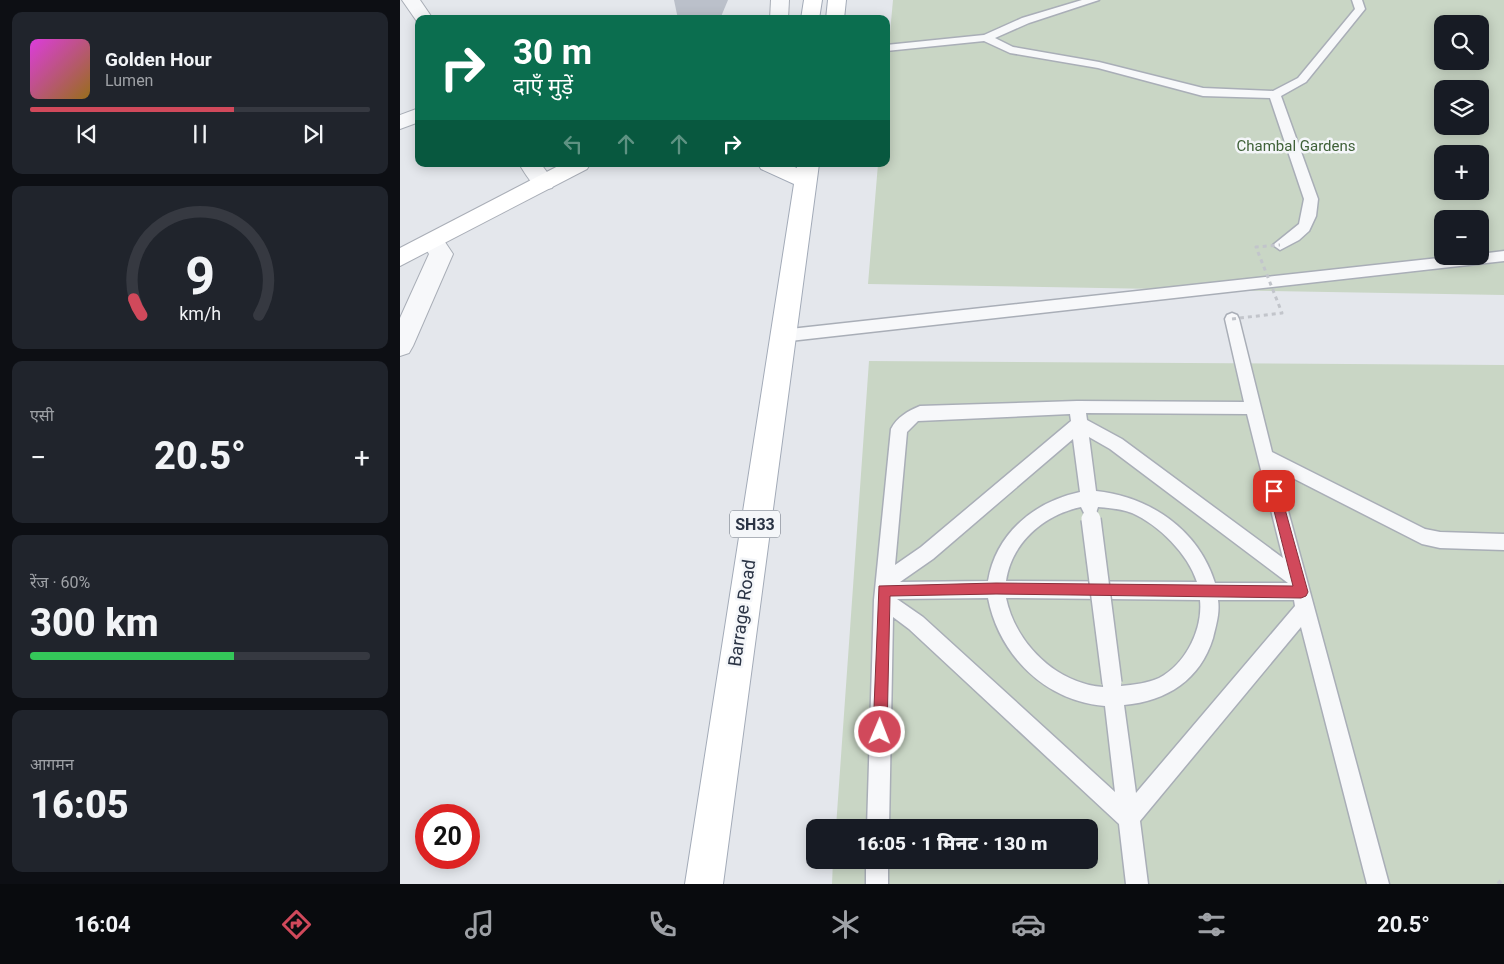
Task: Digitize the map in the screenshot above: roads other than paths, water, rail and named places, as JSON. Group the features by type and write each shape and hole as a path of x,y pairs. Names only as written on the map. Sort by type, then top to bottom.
{"main road":[{"path":"811,15 813,0"},
{"path":"836,15 838,0"},
{"path":"400,258 573,167"},
{"path":"783,167 807,172"},
{"name":"Barrage Road","path":"704,884 781,336 807,172"}],"street":[{"path":"411,0 421,15"},
{"path":"779,15 780,0"},
{"path":"400,123 415,116"},
{"path":"532,167 544,183"},
{"path":"400,346 442,254 433,242"}],"lane":[{"path":"890,48 986,38 1008,26 1035,15 1094,0"},
{"path":"986,38 1010,50 1099,65 1203,92 1275,95 1302,80 1360,8 1357,0"},
{"path":"1275,95 1311,199 1311,215 1304,230 1280,245"},
{"path":"781,336 1504,256"},
{"path":"1232,319 1265,456 1378,884"},
{"path":"878,819 884,591 899,429 904,421 920,413 1078,415 1253,408"},
{"path":"1078,415 1136,884"},
{"path":"884,591 1078,415"},
{"path":"1078,415 1301,593"},
{"path":"1265,456 1422,536 1440,540 1504,542"},
{"path":"1088,498 1121,502 1142,509 1161,521 1180,538 1194,557 1208,591 1210,615 1203,640 1195,658 1183,673 1166,684 1150,691 1072,691 1052,682 1028,662 1010,635 1001,612 996,588 1001,565 1011,542 1024,527 1046,511 1068,501 1088,498"},
{"path":"884,591 996,588 1301,593"},
{"path":"884,591 916,623 1128,818"},
{"path":"1128,818 1301,593"},
{"path":"877,869 877,884"}],"park label":[{"name":"Chambal Gardens","path":"1296,146"}]}
